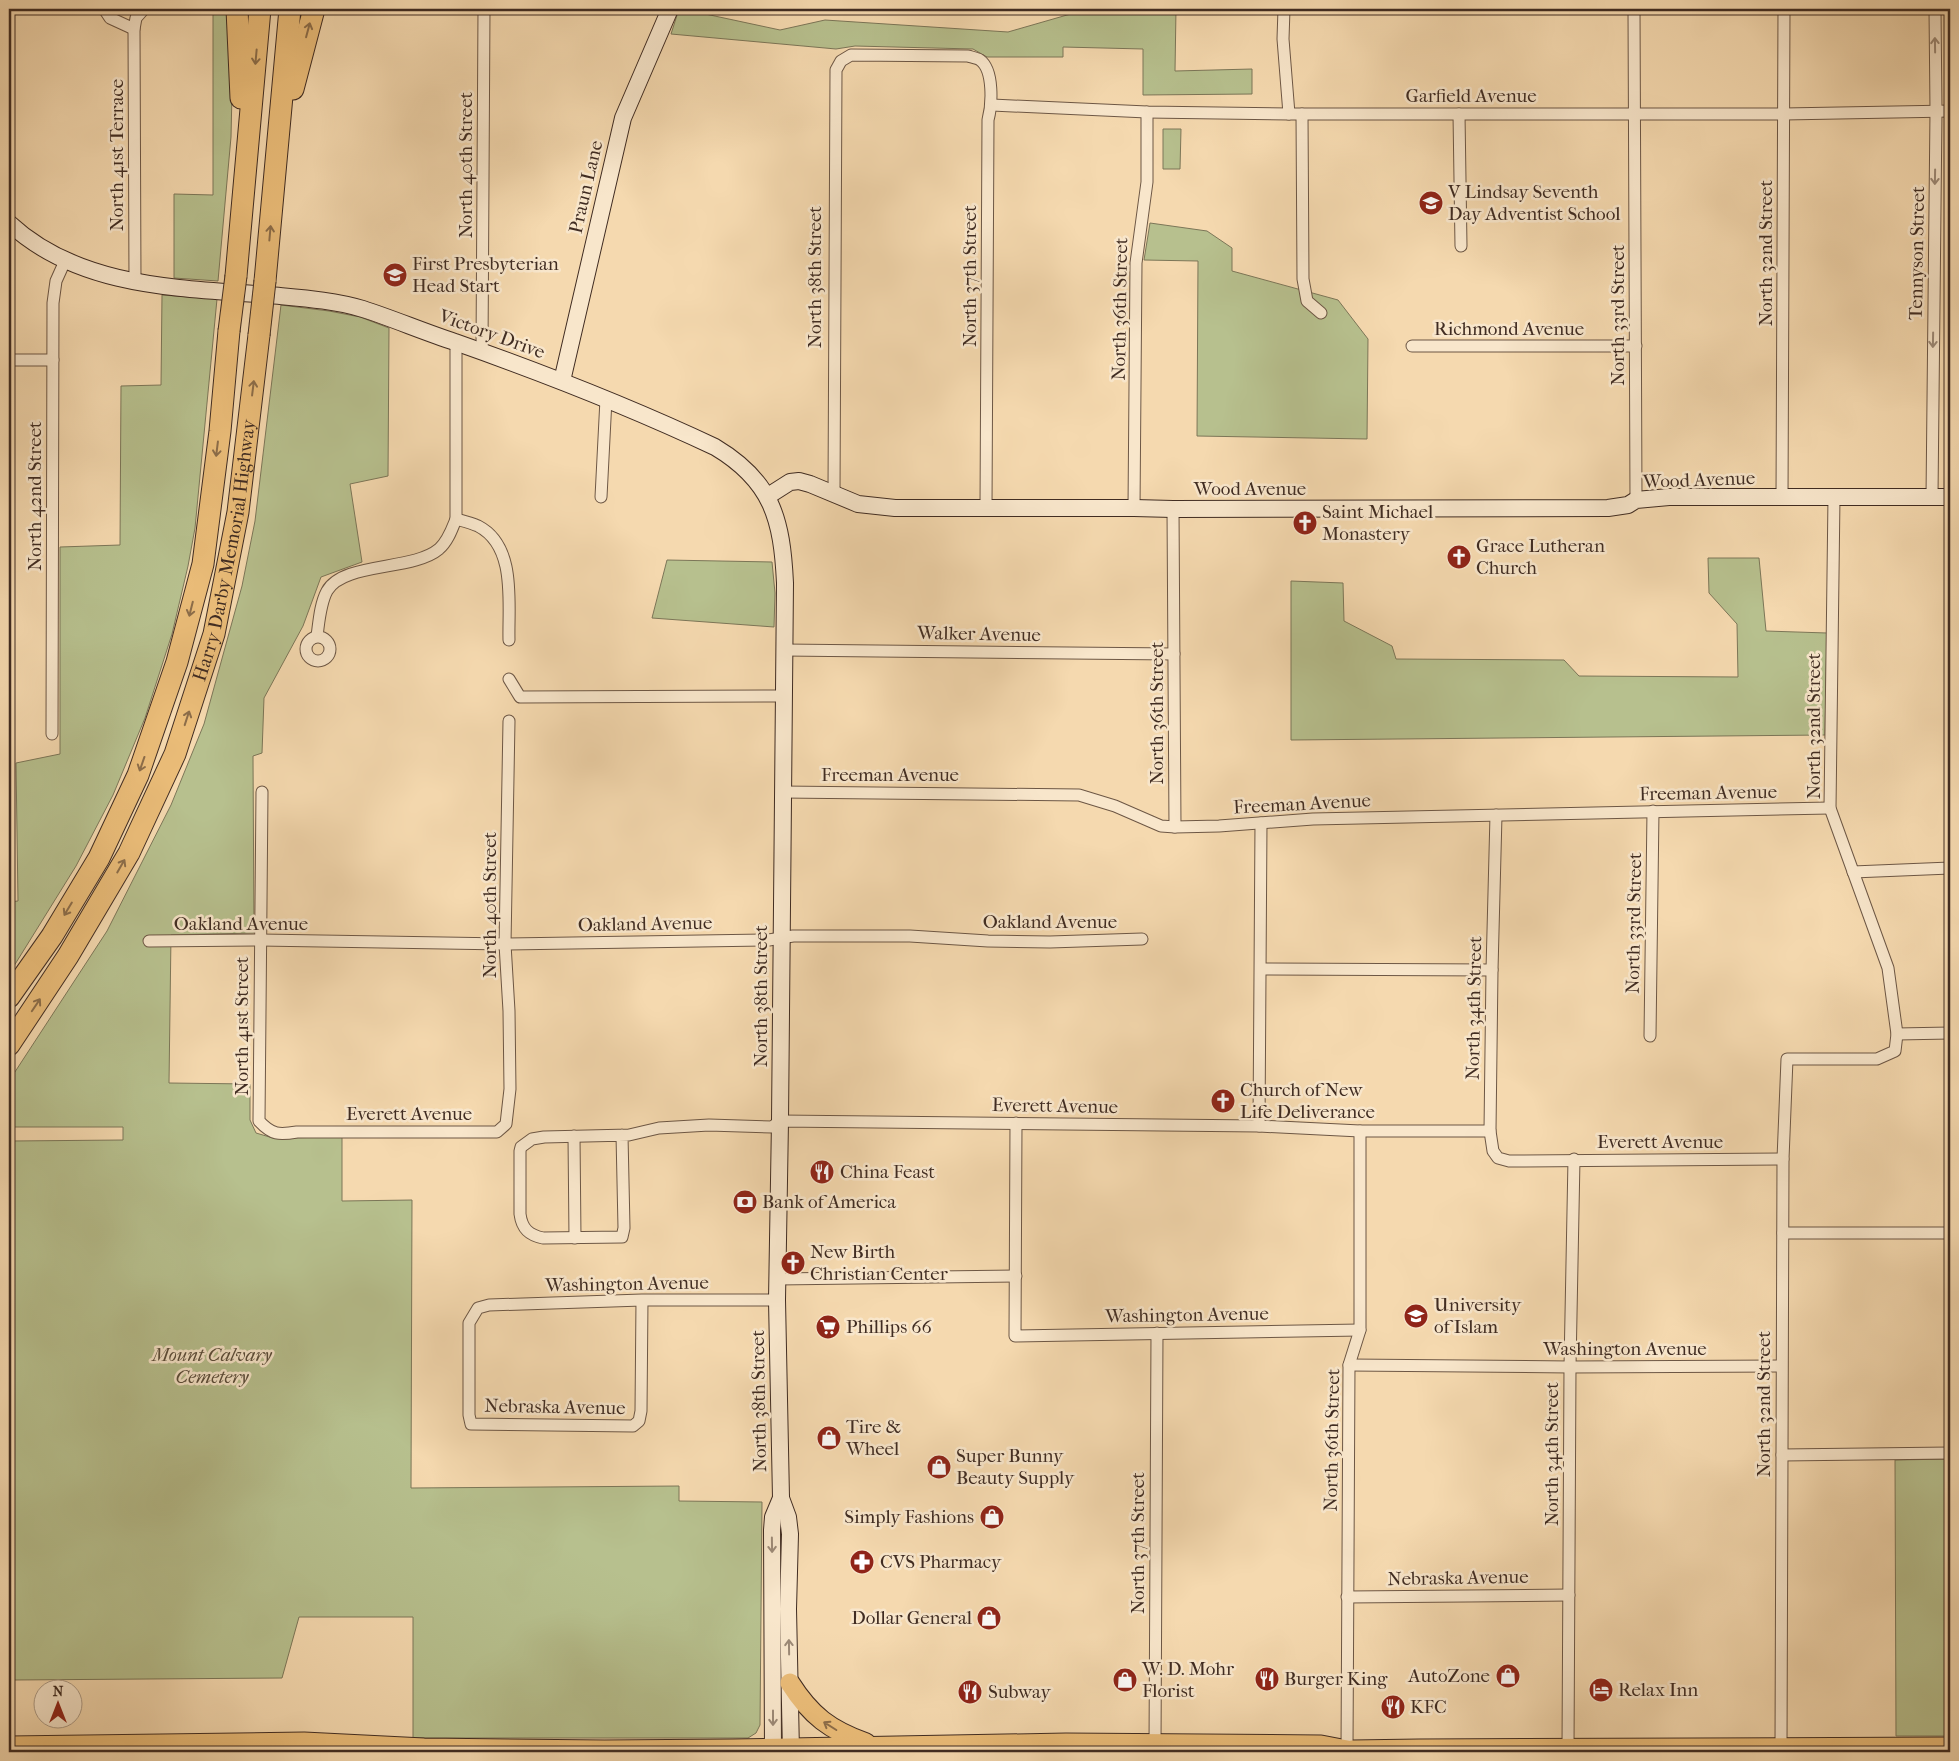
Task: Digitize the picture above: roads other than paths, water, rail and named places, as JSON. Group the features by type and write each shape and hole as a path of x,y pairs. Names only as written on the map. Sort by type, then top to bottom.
{"highway":[{"path":"237,9 245,175"},
{"name":"Harry Darby Memorial Highway","path":"9,997 52,936 99,858 138,776 177,662 203,564 220,431 236,276 260,9"},
{"name":"Harry Darby Memorial Highway","path":"9,1045 68,956 129,852 176,754 216,625 238,512 265,281 290,9"},
{"path":"278,145 314,9"}],"main road":[{"name":"Praun Lane","path":"562,381 620,127 670,9"},
{"name":"Victory Drive","path":"9,224 24,237 65,261 102,275 135,282 187,289 333,302 363,309 482,351 562,381 673,427 731,456 748,471 768,496"},
{"name":"Wood Avenue","path":"768,496 790,482 799,481 858,504 879,507 1134,508 1173,510 1608,508 1628,505 1636,500 1669,497 1950,497"},
{"name":"North 38th Street","path":"768,496 780,531 784,555 777,1300 781,1498 788,1517 790,1534 788,1609 790,1683 782,1750"},
{"name":"North 38th Street","path":"781,1498 774,1517 772,1530 782,1750"},
{"path":"790,1683 802,1701 821,1721 835,1730 875,1746"},
{"path":"9,1746 183,1748 304,1742 433,1748 782,1750 875,1746 941,1748 1155,1748 1321,1745 1344,1751 1781,1748 1807,1750 1950,1747"}],"street":[{"path":"104,9 110,18 134,29"},
{"name":"North 41st Terrace","path":"135,282 134,29 136,18 144,9"},
{"name":"North 40th Street","path":"482,351 484,9"},
{"path":"1284,9 1283,39 1290,114"},
{"name":"North 33rd Street","path":"1634,9 1636,500"},
{"name":"North 32nd Street","path":"1782,498 1784,9"},
{"name":"Tennyson Street","path":"1932,497 1936,111 1935,9"},
{"name":"North 37th Street","path":"841,61 851,54 968,56 980,61 985,68 991,90 992,105 988,120 986,507"},
{"name":"North 38th Street","path":"834,494 836,70 841,61"},
{"name":"Garfield Avenue","path":"992,105 1147,112 1290,114 1784,114 1950,111"},
{"name":"North 36th Street","path":"1134,508 1136,257 1147,182 1147,112"},
{"path":"1302,114 1303,279 1307,301 1321,313"},
{"path":"1459,114 1461,246"},
{"name":"North 42nd Street","path":"52,734 53,303 56,281 65,261"},
{"path":"317,636 322,604 327,590 339,579 364,571 425,558 440,548 450,534 456,519 456,342"},
{"name":"Richmond Avenue","path":"1412,346 1636,346"},
{"path":"9,360 53,360"},
{"path":"601,497 606,399"},
{"name":"North 32nd Street","path":"1781,1748 1781,1366 1783,1159 1787,1059 1877,1059 1895,1051 1897,1034 1888,968 1830,808 1834,497"},
{"name":"North 36th Street","path":"1173,510 1175,827"},
{"path":"456,519 478,526 493,537 503,553 508,569 509,640"},
{"name":"Walker Avenue","path":"784,650 1174,654"},
{"path":"509,679 520,697 784,696"},
{"name":"North 40th Street","path":"509,721 505,944 509,1011 510,1090"},
{"name":"North 41st Street","path":"262,792 259,1122 273,1133"},
{"name":"Freeman Avenue","path":"782,792 1078,795 1116,806 1160,826 1175,827 1219,826 1313,819 1830,808"},
{"name":"North 33rd Street","path":"1650,1036 1653,811"},
{"name":"North 34th Street","path":"1496,815 1490,1131 1493,1150 1498,1158 1538,1160"},
{"path":"1259,1126 1262,969 1261,823"},
{"path":"1853,872 1950,868"},
{"name":"Oakland Avenue","path":"149,941 260,940 505,944 910,936 988,941 1050,942 1142,939"},
{"path":"1262,969 1492,970"},
{"path":"1897,1034 1950,1033"},
{"name":"Everett Avenue","path":"273,1133 497,1132 506,1124 510,1090"},
{"name":"Everett Avenue","path":"622,1135 622,1237 575,1238 534,1236 527,1231 521,1224 520,1214 521,1147 532,1139 622,1135 659,1128 709,1125 772,1127 780,1121 1259,1126 1360,1131 1490,1131"},
{"path":"777,1279 1016,1276 1016,1123"},
{"name":"North 36th Street","path":"1344,1751 1350,1365 1360,1330 1360,1131"},
{"path":"574,1136 575,1238"},
{"name":"North 34th Street","path":"1568,1749 1570,1368 1574,1159"},
{"name":"Everett Avenue","path":"1538,1160 1783,1159"},
{"path":"1783,1233 1950,1232"},
{"name":"Washington Avenue","path":"1016,1276 1015,1336 1360,1330"},
{"name":"Washington Avenue","path":"471,1424 469,1415 469,1323 478,1308 488,1305 642,1300 777,1300"},
{"name":"Nebraska Avenue","path":"471,1424 633,1426 637,1423 641,1411 642,1300"},
{"name":"North 37th Street","path":"1155,1748 1157,1333"},
{"name":"Washington Avenue","path":"1350,1365 1570,1368 1781,1366"},
{"path":"1782,1455 1950,1453"},
{"name":"Nebraska Avenue","path":"1347,1597 1569,1595"}],"place":[{"name":"V Lindsay Seventh Day Adventist School","path":"1431,203"},
{"name":"First Presbyterian Head Start","path":"395,275"},
{"name":"Saint Michael Monastery","path":"1305,523"},
{"name":"Grace Lutheran Church","path":"1459,557"},
{"name":"Church of New Life Deliverance","path":"1223,1101"},
{"name":"China Feast","path":"822,1172"},
{"name":"Bank of America","path":"745,1202"},
{"name":"New Birth Christian Center","path":"793,1263"},
{"name":"University of Islam","path":"1416,1316"},
{"name":"Phillips 66","path":"828,1327"},
{"name":"Tire & Wheel","path":"829,1438"},
{"name":"Super Bunny Beauty Supply","path":"939,1467"},
{"name":"Simply Fashions","path":"992,1517"},
{"name":"CVS Pharmacy","path":"862,1562"},
{"name":"Dollar General","path":"989,1618"},
{"name":"AutoZone","path":"1508,1676"},
{"name":"Burger King","path":"1267,1679"},
{"name":"W. D. Mohr Florist","path":"1125,1680"},
{"name":"Relax Inn","path":"1601,1690"},
{"name":"Subway","path":"970,1692"},
{"name":"KFC","path":"1393,1707"}],"park label":[{"name":"Mount Calvary Cemetery","path":"212,1366"}]}
